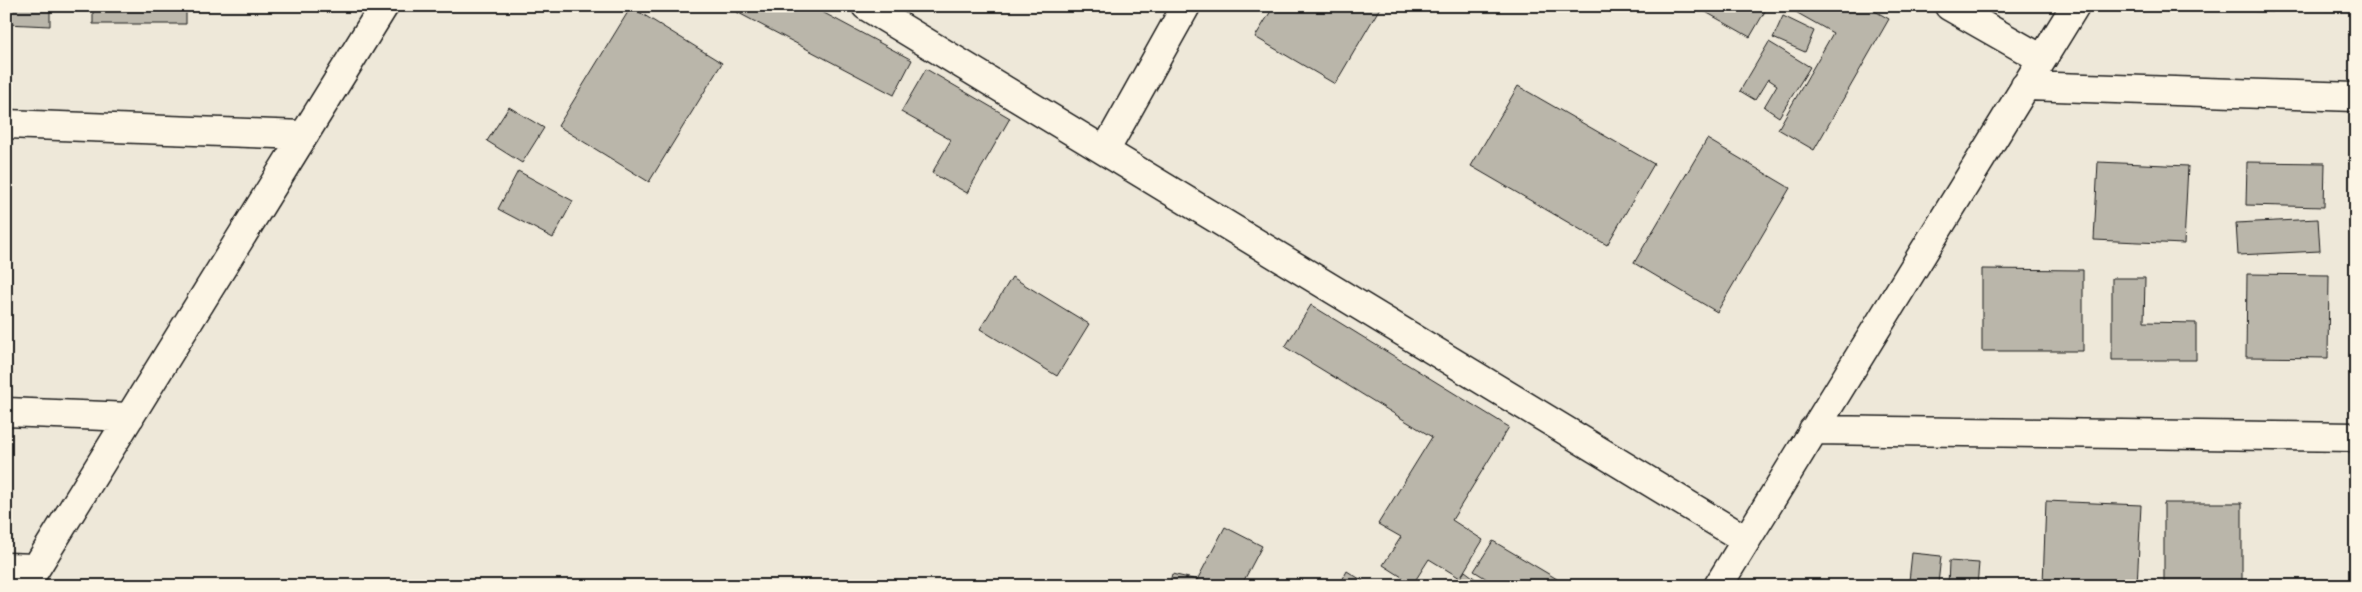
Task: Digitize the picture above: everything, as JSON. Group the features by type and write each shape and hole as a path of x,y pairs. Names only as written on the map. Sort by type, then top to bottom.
{"street":[{"path":"6,567 31,577 384,6"},
{"path":"866,6 1746,540"},
{"path":"1105,151 1186,6"},
{"path":"1949,6 2042,59"},
{"path":"1718,586 2075,6"},
{"path":"2025,86 2356,97"},
{"path":"6,124 304,135"},
{"path":"6,412 130,417"},
{"path":"1813,430 2356,437"}],"building":[{"path":"6,6 50,6 50,26 6,24"},
{"path":"93,6 186,6 186,24 93,24"},
{"path":"732,6 811,6 912,60 894,95 731,9"},
{"path":"1274,6 1381,6 1335,84 1255,37"},
{"path":"1695,6 1768,6 1750,37"},
{"path":"1785,6 1866,6 1889,19 1814,150 1778,129 1833,33"},
{"path":"2197,6 2272,6 2272,12 2197,10"},
{"path":"2325,6 2356,6 2356,10 2325,10"},
{"path":"631,7 722,63 649,182 558,126"},
{"path":"1783,16 1814,31 1805,52 1773,38"},
{"path":"1769,42 1810,67 1779,117 1764,107 1777,85 1768,79 1755,100 1740,91"},
{"path":"926,69 1010,118 967,193 932,173 951,140 901,112"},
{"path":"1518,86 1654,164 1607,245 1471,166"},
{"path":"509,107 544,128 522,163 487,141"},
{"path":"1707,139 1790,188 1717,312 1634,263"},
{"path":"2098,162 2188,166 2184,244 2094,240"},
{"path":"2247,162 2325,163 2324,207 2246,205"},
{"path":"518,171 573,201 553,238 498,209"},
{"path":"2318,219 2320,251 2238,255 2236,223"},
{"path":"1982,269 2083,270 2083,351 1982,351"},
{"path":"2247,274 2329,275 2328,358 2246,357"},
{"path":"1012,277 1089,324 1057,376 980,329"},
{"path":"2112,278 2145,278 2144,322 2196,323 2196,360 2112,360"},
{"path":"1311,305 1509,427 1452,520 1483,540 1460,578 1429,559 1413,584 1383,565 1401,537 1378,524 1432,437 1285,347"},
{"path":"2046,501 2141,505 2137,586 2043,584"},
{"path":"2164,503 2242,503 2242,586 2164,586"},
{"path":"1225,527 1262,546 1241,586 1169,586 1172,574 1197,580"},
{"path":"1493,541 1557,579 1553,586 1498,586 1474,571"},
{"path":"1912,553 1941,556 1938,584 1909,581"},
{"path":"1949,561 1979,563 1977,586 1948,586"},
{"path":"1347,571 1363,581 1361,586 1339,586"},
{"path":"1465,571 1485,586 1455,586"}]}
